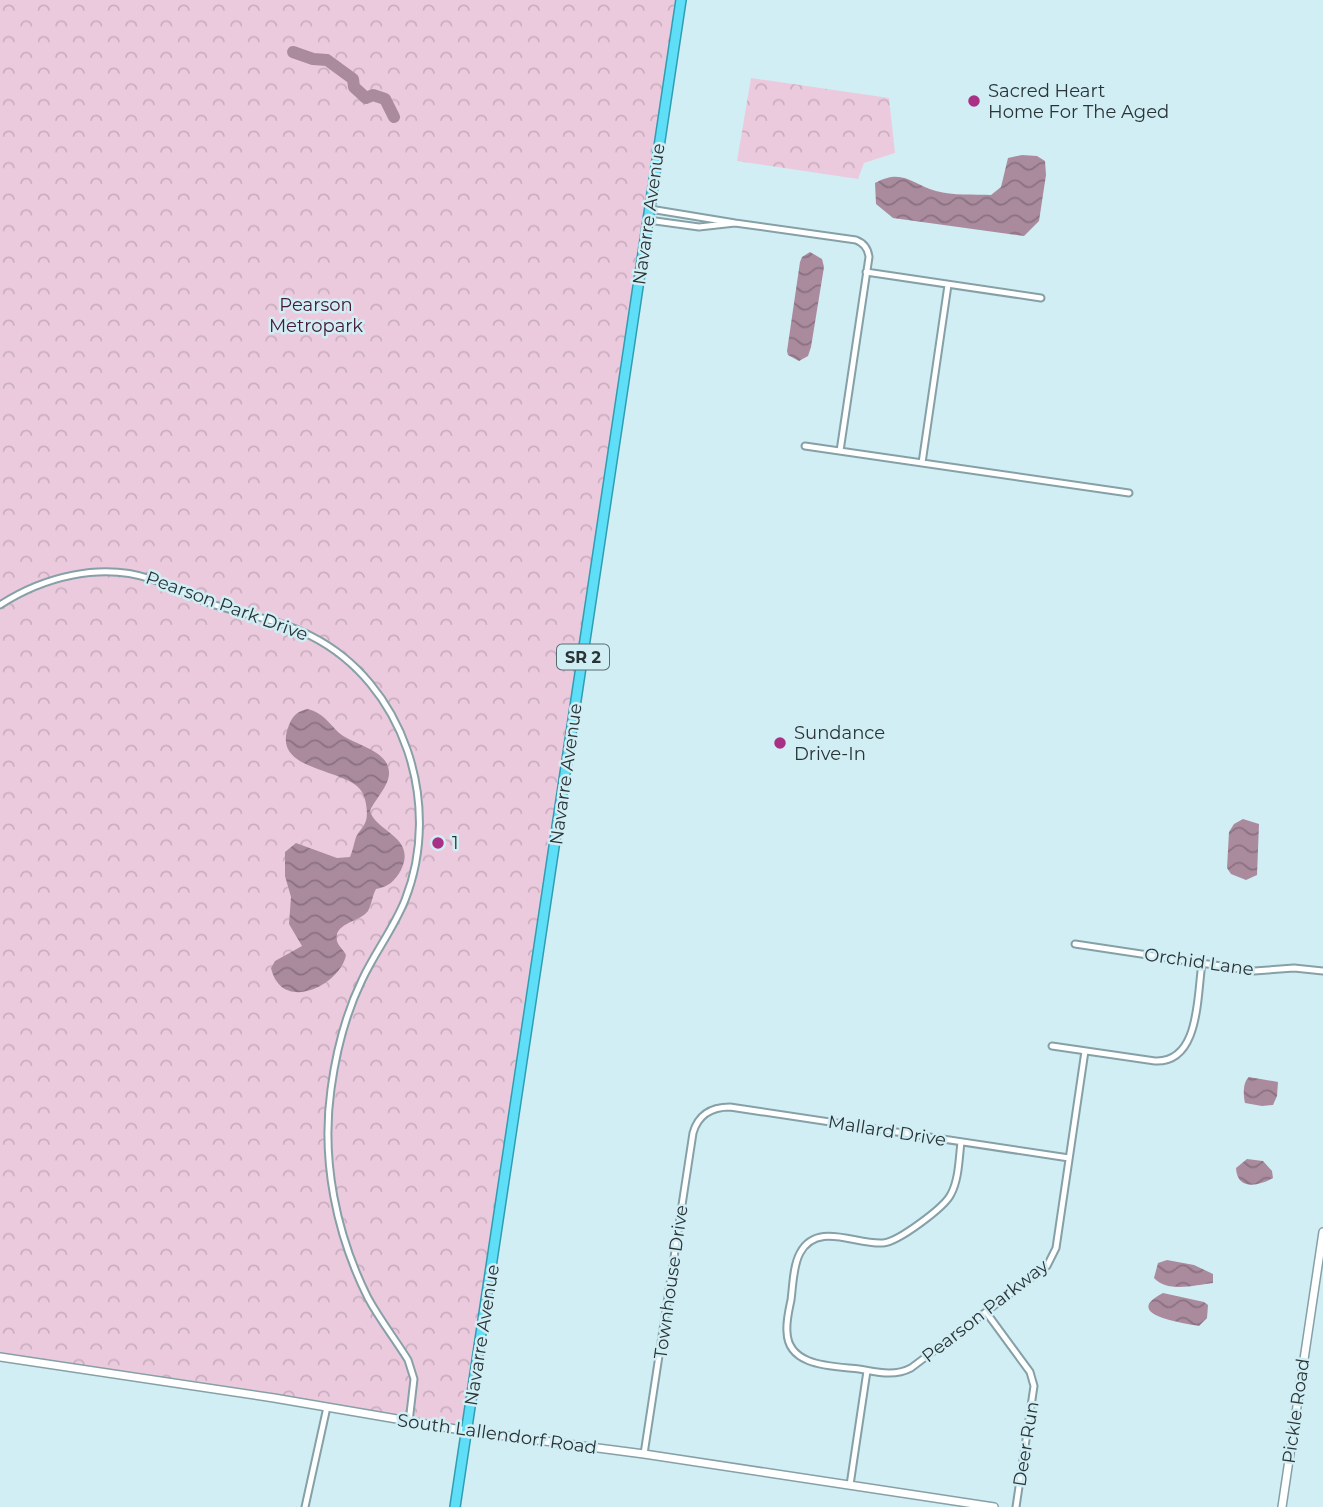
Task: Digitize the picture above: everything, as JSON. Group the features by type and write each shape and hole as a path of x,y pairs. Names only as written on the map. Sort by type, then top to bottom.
{"highway":[{"name":"Navarre Avenue","path":"455,1507 681,0"}],"street":[{"path":"650,209 856,240 865,245 868,253 866,272 840,451"},
{"path":"648,220 699,227 735,223"},
{"path":"866,272 1041,298"},
{"path":"922,463 948,285"},
{"path":"805,446 1129,493"},
{"name":"Pearson Park Drive","path":"0,605 35,586 76,575 125,572 154,579 210,603 288,625 313,636 359,671 378,693 398,726 406,744 416,783 419,804 418,850 405,900 363,978 344,1028 331,1090 329,1145 334,1197 351,1255 368,1297 412,1370 409,1422"},
{"name":"Orchid Lane","path":"1075,944 1254,971 1299,968 1323,971"},
{"path":"1052,1046 1159,1062 1175,1057 1191,1039 1202,963"},
{"name":"Pearson Parkway","path":"961,1142 955,1185 949,1198 900,1237 880,1243 823,1236 809,1243 798,1257 787,1331 792,1349 803,1359 867,1371 893,1374 906,1371 1041,1272 1052,1259 1085,1051"},
{"name":"Mallard Drive","path":"706,1113 730,1107 1069,1158"},
{"name":"Townhouse Drive","path":"644,1454 692,1138 696,1124 706,1113"},
{"name":"Pickle Road","path":"1282,1507 1323,1232"},
{"name":"Deer Run","path":"986,1312 1030,1372 1034,1386 1016,1507"},
{"name":"South Lallendorf Road","path":"0,1357 467,1431 644,1454 994,1507"},
{"path":"850,1485 867,1371"},
{"path":"305,1507 327,1407"}],"green space":[{"name":"Pearson Metropark","path":"0,0 682,0 467,1431 0,1357"},
{"path":"751,78 889,98 895,153 864,163 858,179 737,161"}],"water":[{"path":"1037,156 1045,161 1046,175 1039,221 1024,236 893,218 876,204 875,183 893,177 907,179 943,193 991,195 1001,187 1008,158"},
{"path":"810,252 822,259 824,267 811,347 808,356 799,361 788,355 787,351 800,262 802,257"},
{"path":"308,709 321,715 344,737 376,753 387,764 389,777 370,811 400,842 405,859 394,880 376,889 368,911 339,930 337,941 346,955 334,976 311,990 298,992 287,990 277,982 271,968 275,961 302,946 289,924 291,897 285,876 285,852 296,843 337,858 350,857 356,837 367,816 362,792 354,784 300,761 290,752 286,741 289,725 296,714"},
{"path":"1243,819 1259,824 1257,875 1246,880 1231,874 1227,868 1229,832 1234,824"},
{"path":"1249,1077 1278,1082 1273,1105 1245,1103 1244,1089"},
{"path":"1247,1159 1263,1161 1272,1171 1273,1178 1250,1185 1244,1183 1237,1175 1236,1168"},
{"path":"1167,1260 1194,1265 1213,1274 1213,1283 1174,1287 1160,1283 1154,1278 1158,1263"},
{"path":"1163,1293 1204,1302 1208,1305 1207,1318 1199,1326 1159,1317 1148,1307"}],"waterway":[{"path":"293,52 313,59 327,60 353,79 354,87 366,98 373,95 385,99 394,117"}],"place":[{"name":"Sacred Heart Home For The Aged","path":"974,101"},
{"name":"Sundance Drive-In","path":"780,743"},
{"name":"1","path":"438,843"}]}
